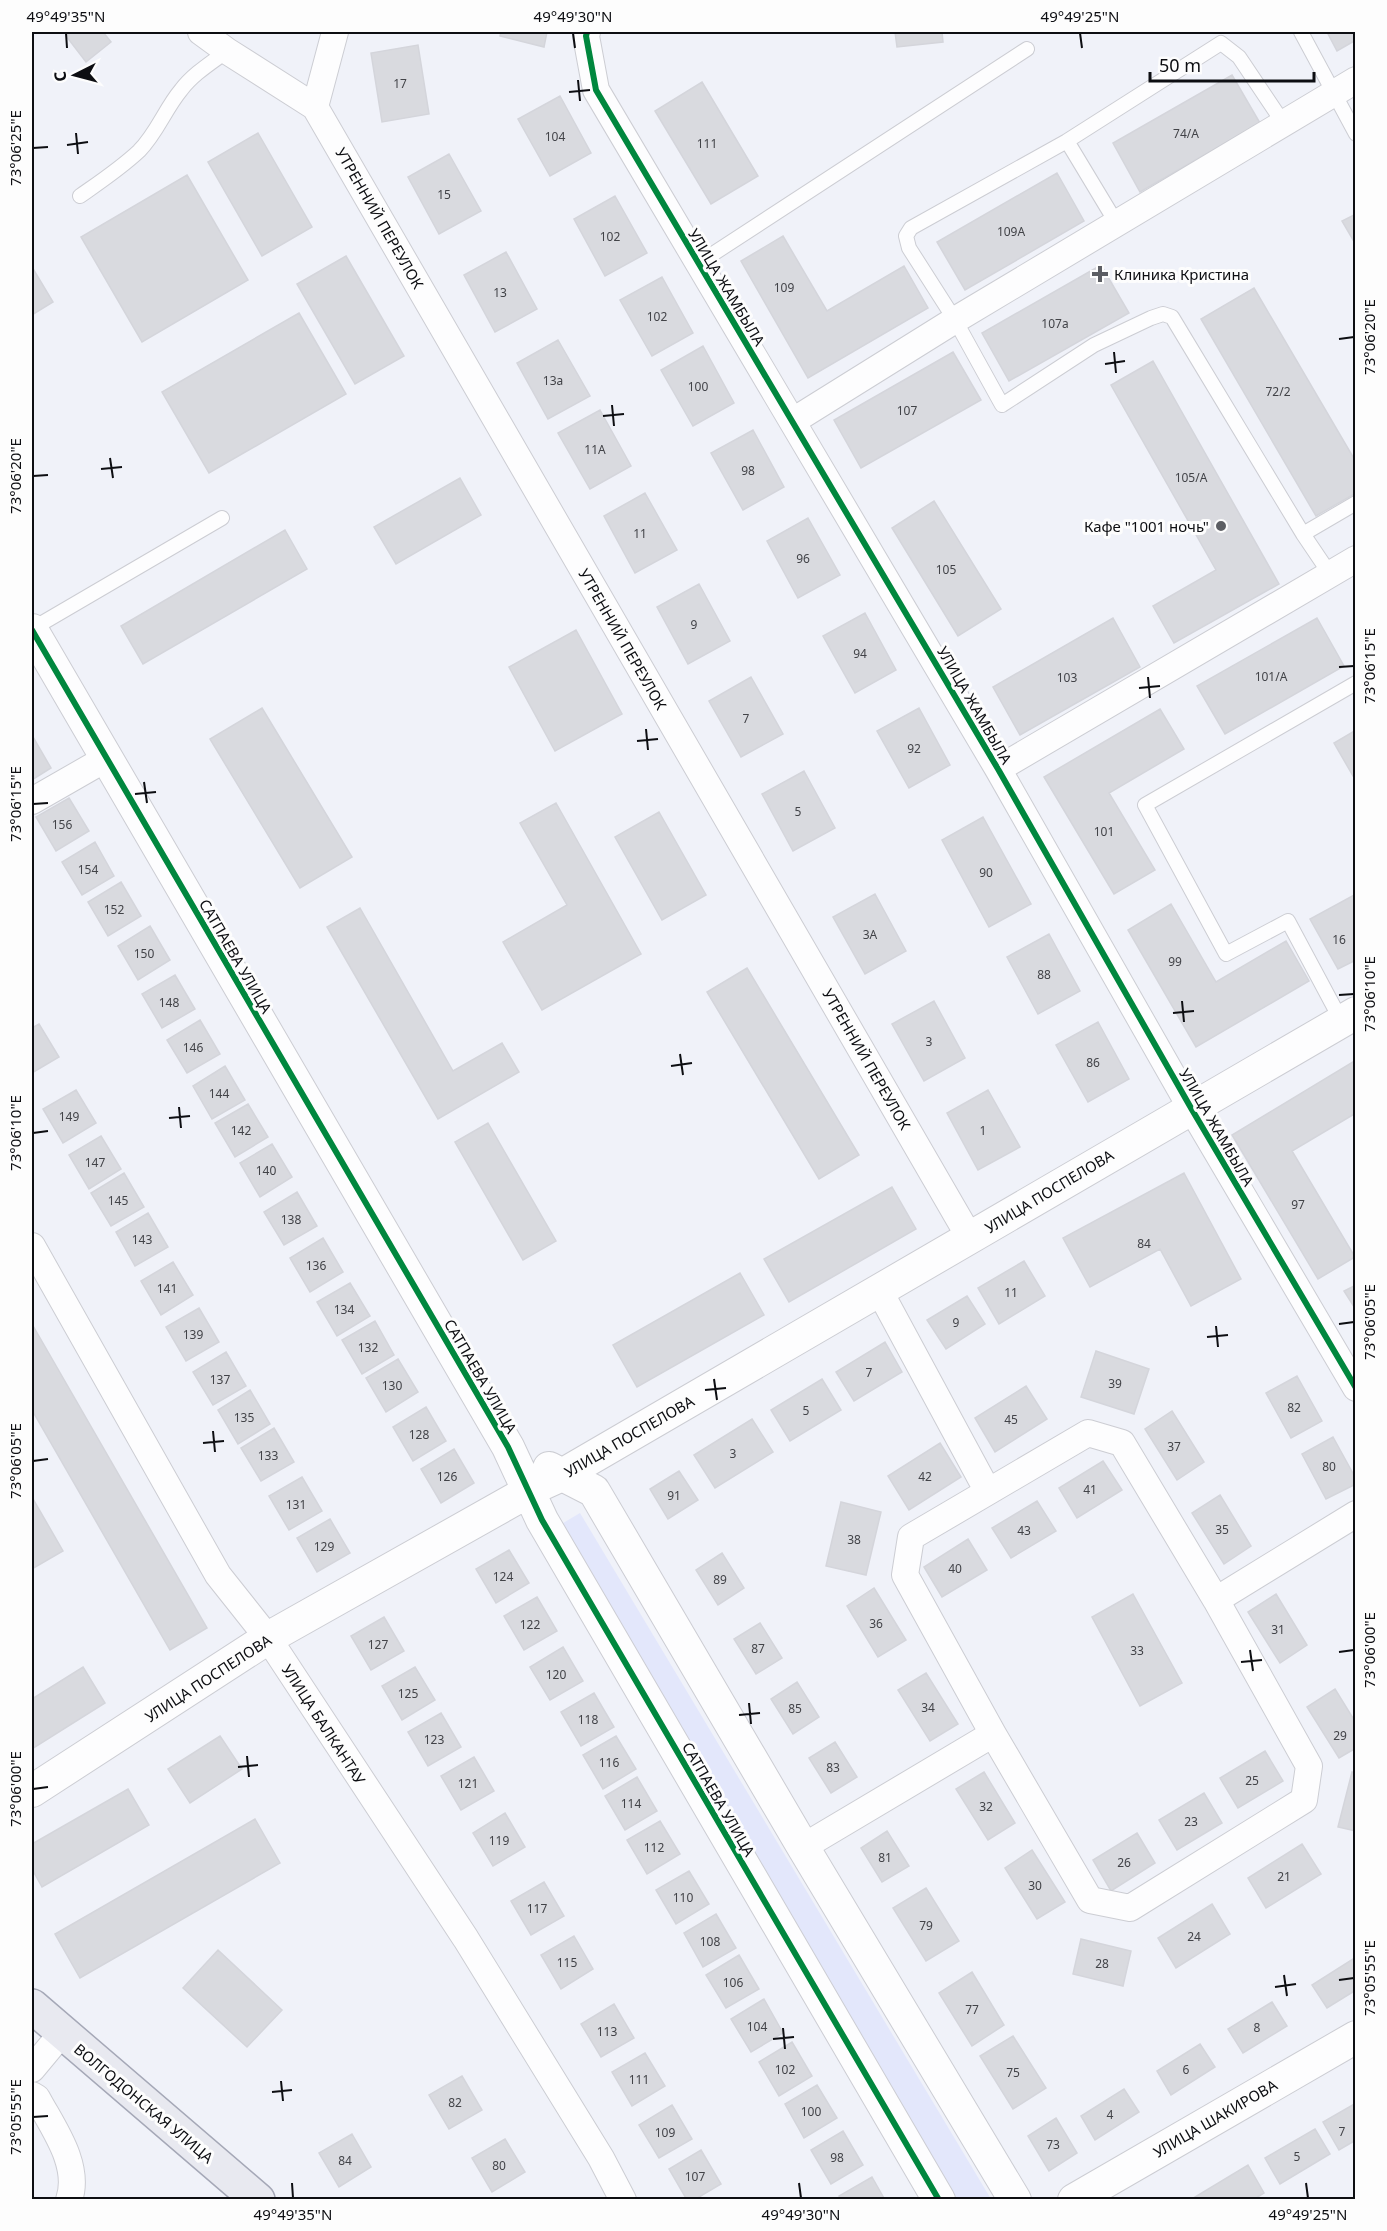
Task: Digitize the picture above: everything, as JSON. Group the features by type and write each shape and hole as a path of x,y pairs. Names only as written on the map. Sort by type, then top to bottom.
{"main road":[{"name":"ВОЛГОДОНСКАЯ УЛИЦА","path":"32,2006 258,2199"}],"street":[{"path":"201,32 315,107 335,32"},
{"name":"УЛИЦА ЖАМБЫЛА","path":"587,32 596,90 998,769 1191,1108 1356,1388"},
{"path":"793,421 955,320 1356,80"},
{"name":"УТРЕННИЙ ПЕРЕУЛОК","path":"315,107 970,1238"},
{"path":"998,769 1356,559"},
{"name":"САТПАЕВА УЛИЦА","path":"32,629 508,1447 548,1531 939,2199"},
{"path":"32,801 107,758"},
{"name":"УЛИЦА ПОСПЕЛОВА","path":"32,1791 268,1638 562,1475 1349,1017"},
{"name":"УЛИЦА БАЛКАНТАУ","path":"32,1246 218,1575 268,1638 466,1939 601,2158 623,2199"},
{"path":"879,1290 987,1490"},
{"path":"1088,1433 1122,1443 1215,1600 1309,1766 1304,1800 1130,1908 1090,1900 904,1575 911,1537 987,1490 1088,1433"},
{"name":"САТПАЕВА УЛИЦА","path":"508,1447 594,1491 803,1847 1015,2199"},
{"path":"1215,1600 1356,1514"},
{"path":"803,1847 993,1734"},
{"path":"32,2069 62,2033"},
{"name":"УЛИЦА ШАКИРОВА","path":"1074,2199 1354,2041"},
{"path":"32,2095 37,2098 67,2154 72,2190 69,2199"}],"lane":[{"path":"1301,32 1356,134"},
{"path":"1284,124 1239,57 1221,44 1066,141 911,228 906,236 909,248 955,320 1002,405 1095,345 1151,318 1163,314 1172,317 1303,534 1330,574"},
{"path":"699,263 1027,49"},
{"path":"80,196 139,150 155,131 181,89 195,75 227,51"},
{"path":"1066,141 1117,224"},
{"path":"1303,534 1356,503"},
{"path":"32,629 222,518"},
{"path":"1349,1017 1288,921 1226,954 1145,805 1356,683"}],"shaded area":[{"path":"580,1513 991,2199 942,2199 543,1535"}],"building":[{"path":"71,32 103,32 111,42 86,62 66,36"},
{"path":"501,32 547,32 544,47 500,36"},
{"path":"895,32 942,32 943,42 897,47"},
{"path":"1327,32 1356,32 1356,40 1337,51"},
{"path":"418,45 429,114 382,122 371,53"},
{"path":"1232,75 1260,123 1140,192 1113,143"},
{"path":"702,82 758,176 711,204 655,111"},
{"path":"560,96 591,153 550,176 518,119"},
{"path":"258,133 312,227 262,256 208,162"},
{"path":"449,154 481,211 439,234 408,177"},
{"path":"1057,173 1084,221 965,290 937,242"},
{"path":"187,175 248,280 142,342 81,237"},
{"path":"615,196 647,253 605,276 574,219"},
{"path":"1356,214 1356,245 1342,221"},
{"path":"783,236 827,311 904,266 928,308 808,378 741,261"},
{"path":"506,252 537,309 495,332 464,275"},
{"path":"346,256 404,356 355,384 297,284"},
{"path":"1101,265 1129,313 1009,381 982,333"},
{"path":"32,267 53,302 32,315"},
{"path":"662,277 693,333 652,356 620,300"},
{"path":"1254,288 1356,462 1356,493 1316,516 1201,319"},
{"path":"299,313 346,394 209,473 162,392"},
{"path":"558,340 590,396 548,419 517,363"},
{"path":"703,346 734,403 693,426 661,370"},
{"path":"953,352 981,400 861,468 834,420"},
{"path":"1153,361 1279,584 1174,643 1153,606 1216,570 1111,385"},
{"path":"600,410 631,466 590,489 558,433"},
{"path":"753,430 784,487 743,510 711,453"},
{"path":"460,478 481,515 396,564 374,527"},
{"path":"645,493 677,550 635,573 604,516"},
{"path":"934,501 1001,609 958,636 892,528"},
{"path":"808,518 840,575 798,598 767,541"},
{"path":"285,530 307,569 143,664 121,626"},
{"path":"699,584 730,641 688,664 657,607"},
{"path":"865,613 896,670 855,693 823,636"},
{"path":"1113,618 1140,667 1020,735 993,687"},
{"path":"1317,618 1344,666 1225,734 1197,686"},
{"path":"576,630 622,714 555,751 509,667"},
{"path":"751,677 783,734 741,757 709,701"},
{"path":"262,708 352,857 300,888 210,739"},
{"path":"919,708 950,765 909,788 877,731"},
{"path":"1160,709 1184,749 1109,793 1155,870 1114,894 1044,777"},
{"path":"1356,730 1356,774 1353,776 1334,743"},
{"path":"32,735 51,768 32,780"},
{"path":"804,771 835,828 793,851 762,794"},
{"path":"69,798 89,831 56,851 36,817"},
{"path":"556,803 641,954 542,1010 503,942 567,905 520,823"},
{"path":"659,812 706,895 662,920 615,837"},
{"path":"983,817 1031,904 989,927 942,840"},
{"path":"95,842 114,876 82,895 62,862"},
{"path":"121,882 141,916 108,936 88,902"},
{"path":"875,894 906,951 865,974 833,917"},
{"path":"1356,894 1356,960 1338,969 1310,919"},
{"path":"1171,904 1216,982 1286,941 1309,981 1196,1047 1128,930"},
{"path":"360,908 453,1071 502,1043 519,1072 438,1119 327,927"},
{"path":"150,926 170,960 138,980 118,946"},
{"path":"1049,934 1080,991 1038,1014 1007,957"},
{"path":"747,968 859,1155 819,1179 707,992"},
{"path":"175,975 195,1009 162,1028 142,994"},
{"path":"934,1001 965,1058 924,1081 892,1024"},
{"path":"200,1020 220,1054 187,1073 167,1040"},
{"path":"1098,1022 1129,1079 1088,1102 1056,1045"},
{"path":"39,1024 59,1057 32,1073 32,1028"},
{"path":"1356,1060 1356,1113 1292,1151 1355,1257 1318,1279 1232,1135"},
{"path":"225,1066 245,1100 212,1119 193,1086"},
{"path":"76,1090 96,1123 63,1143 43,1109"},
{"path":"988,1090 1020,1147 978,1170 947,1113"},
{"path":"248,1104 268,1137 235,1157 215,1123"},
{"path":"488,1123 556,1241 523,1260 455,1142"},
{"path":"101,1136 121,1169 89,1189 69,1155"},
{"path":"272,1144 292,1177 260,1197 240,1163"},
{"path":"124,1173 144,1207 111,1226 91,1193"},
{"path":"1184,1173 1241,1279 1191,1306 1160,1249 1090,1287 1063,1238"},
{"path":"892,1187 916,1229 789,1302 764,1259"},
{"path":"297,1192 317,1226 284,1245 264,1212"},
{"path":"148,1213 168,1247 135,1266 116,1232"},
{"path":"323,1238 343,1272 310,1292 290,1258"},
{"path":"1024,1261 1045,1296 999,1324 978,1288"},
{"path":"173,1262 193,1295 161,1315 141,1281"},
{"path":"740,1273 764,1315 637,1387 613,1345"},
{"path":"350,1283 370,1316 337,1336 317,1302"},
{"path":"1356,1285 1356,1310 1344,1291"},
{"path":"967,1296 985,1324 946,1349 927,1320"},
{"path":"199,1308 219,1342 186,1361 166,1327"},
{"path":"375,1321 394,1355 362,1374 342,1340"},
{"path":"32,1324 207,1628 170,1650 32,1410"},
{"path":"885,1342 902,1372 854,1401 836,1372"},
{"path":"1096,1351 1149,1369 1134,1414 1081,1397"},
{"path":"226,1352 246,1386 213,1405 193,1372"},
{"path":"398,1359 418,1392 386,1412 366,1378"},
{"path":"1297,1376 1322,1421 1291,1438 1266,1393"},
{"path":"822,1379 841,1410 790,1441 771,1410"},
{"path":"1026,1386 1047,1419 995,1452 975,1418"},
{"path":"250,1390 270,1424 238,1444 218,1410"},
{"path":"426,1407 446,1441 413,1461 393,1427"},
{"path":"1172,1411 1204,1462 1177,1480 1145,1429"},
{"path":"752,1419 773,1452 715,1488 694,1455"},
{"path":"274,1428 294,1462 261,1481 241,1448"},
{"path":"1333,1437 1356,1479 1356,1484 1326,1499 1302,1454"},
{"path":"940,1443 961,1477 909,1510 888,1476"},
{"path":"454,1449 474,1483 441,1503 421,1469"},
{"path":"1103,1461 1122,1490 1077,1518 1059,1488"},
{"path":"679,1471 698,1500 668,1519 650,1489"},
{"path":"302,1477 322,1511 289,1530 269,1496"},
{"path":"1220,1495 1251,1546 1224,1564 1192,1513"},
{"path":"32,1497 63,1551 32,1569"},
{"path":"1037,1501 1056,1531 1011,1558 992,1528"},
{"path":"841,1502 881,1512 866,1575 826,1566"},
{"path":"330,1519 350,1553 317,1572 297,1538"},
{"path":"968,1539 987,1570 942,1597 924,1567"},
{"path":"509,1550 529,1583 496,1603 476,1569"},
{"path":"722,1553 744,1588 718,1605 696,1570"},
{"path":"874,1588 906,1640 878,1657 847,1606"},
{"path":"1133,1594 1182,1683 1140,1706 1092,1617"},
{"path":"1276,1594 1307,1645 1280,1663 1248,1612"},
{"path":"537,1597 557,1631 524,1650 504,1616"},
{"path":"384,1617 404,1651 371,1670 351,1636"},
{"path":"760,1623 782,1658 756,1674 734,1639"},
{"path":"563,1647 583,1681 550,1700 530,1667"},
{"path":"83,1667 105,1703 32,1749 32,1699"},
{"path":"415,1667 435,1700 402,1720 382,1686"},
{"path":"926,1673 958,1724 930,1741 898,1690"},
{"path":"797,1682 819,1717 793,1734 771,1699"},
{"path":"1335,1689 1356,1723 1356,1748 1339,1758 1307,1707"},
{"path":"594,1693 614,1727 581,1746 561,1712"},
{"path":"441,1713 461,1747 428,1766 408,1732"},
{"path":"220,1736 242,1769 190,1803 168,1769"},
{"path":"616,1736 636,1769 603,1789 583,1755"},
{"path":"835,1742 857,1777 831,1793 809,1758"},
{"path":"1265,1751 1283,1781 1238,1808 1220,1778"},
{"path":"474,1757 494,1791 461,1810 441,1776"},
{"path":"984,1772 1015,1823 988,1840 956,1789"},
{"path":"1352,1772 1356,1773 1356,1831 1338,1827"},
{"path":"637,1777 657,1811 625,1830 605,1796"},
{"path":"128,1789 149,1825 42,1887 32,1869 32,1844"},
{"path":"1204,1793 1222,1823 1177,1850 1159,1820"},
{"path":"505,1813 525,1847 493,1866 473,1833"},
{"path":"255,1819 280,1863 80,1978 55,1934"},
{"path":"660,1821 680,1854 647,1874 627,1840"},
{"path":"887,1831 909,1866 882,1882 861,1848"},
{"path":"1137,1833 1155,1863 1111,1891 1093,1860"},
{"path":"1302,1844 1321,1874 1266,1908 1248,1878"},
{"path":"1032,1850 1065,1902 1037,1919 1005,1868"},
{"path":"689,1871 709,1904 676,1924 656,1890"},
{"path":"544,1882 564,1916 531,1935 511,1901"},
{"path":"926,1888 959,1941 926,1961 893,1908"},
{"path":"1212,1904 1230,1934 1176,1968 1158,1938"},
{"path":"716,1914 736,1948 703,1967 684,1933"},
{"path":"574,1936 593,1969 561,1989 541,1955"},
{"path":"1081,1939 1131,1951 1123,1986 1073,1974"},
{"path":"218,1950 282,2010 247,2047 183,1988"},
{"path":"739,1955 759,1989 726,2008 706,1975"},
{"path":"1356,1957 1356,1990 1327,2008 1312,1985"},
{"path":"972,1972 1004,2025 972,2046 939,1993"},
{"path":"764,1999 783,2033 751,2052 731,2019"},
{"path":"1272,2002 1287,2026 1243,2053 1228,2029"},
{"path":"614,2004 634,2038 601,2057 581,2024"},
{"path":"1013,2036 1046,2088 1013,2109 980,2056"},
{"path":"792,2042 812,2076 779,2096 759,2062"},
{"path":"1200,2044 1215,2067 1171,2095 1157,2071"},
{"path":"645,2053 665,2086 632,2106 612,2072"},
{"path":"462,2076 482,2110 449,2129 429,2095"},
{"path":"817,2085 837,2118 804,2138 785,2104"},
{"path":"1124,2089 1139,2112 1095,2140 1081,2116"},
{"path":"1356,2103 1356,2140 1339,2150 1323,2122"},
{"path":"672,2105 692,2139 659,2158 639,2125"},
{"path":"1056,2118 1077,2153 1049,2171 1028,2136"},
{"path":"1315,2129 1330,2154 1280,2184 1265,2158"},
{"path":"843,2131 863,2165 831,2184 811,2150"},
{"path":"352,2134 371,2167 339,2187 319,2153"},
{"path":"505,2139 525,2172 492,2192 472,2158"},
{"path":"701,2150 721,2184 694,2200 687,2200 669,2169"},
{"path":"1248,2165 1264,2193 1253,2200 1190,2200"},
{"path":"872,2177 885,2200 841,2200 839,2196"}],"cycle path":[{"path":"587,32 596,90 998,769 1191,1108 1356,1388"},
{"path":"32,630 508,1447 542,1520 939,2200"}],"place":[{"name":"Клиника Кристина","path":"1100,274"},
{"name":"Кафе \"1001 ночь\"","path":"1221,526"}]}
